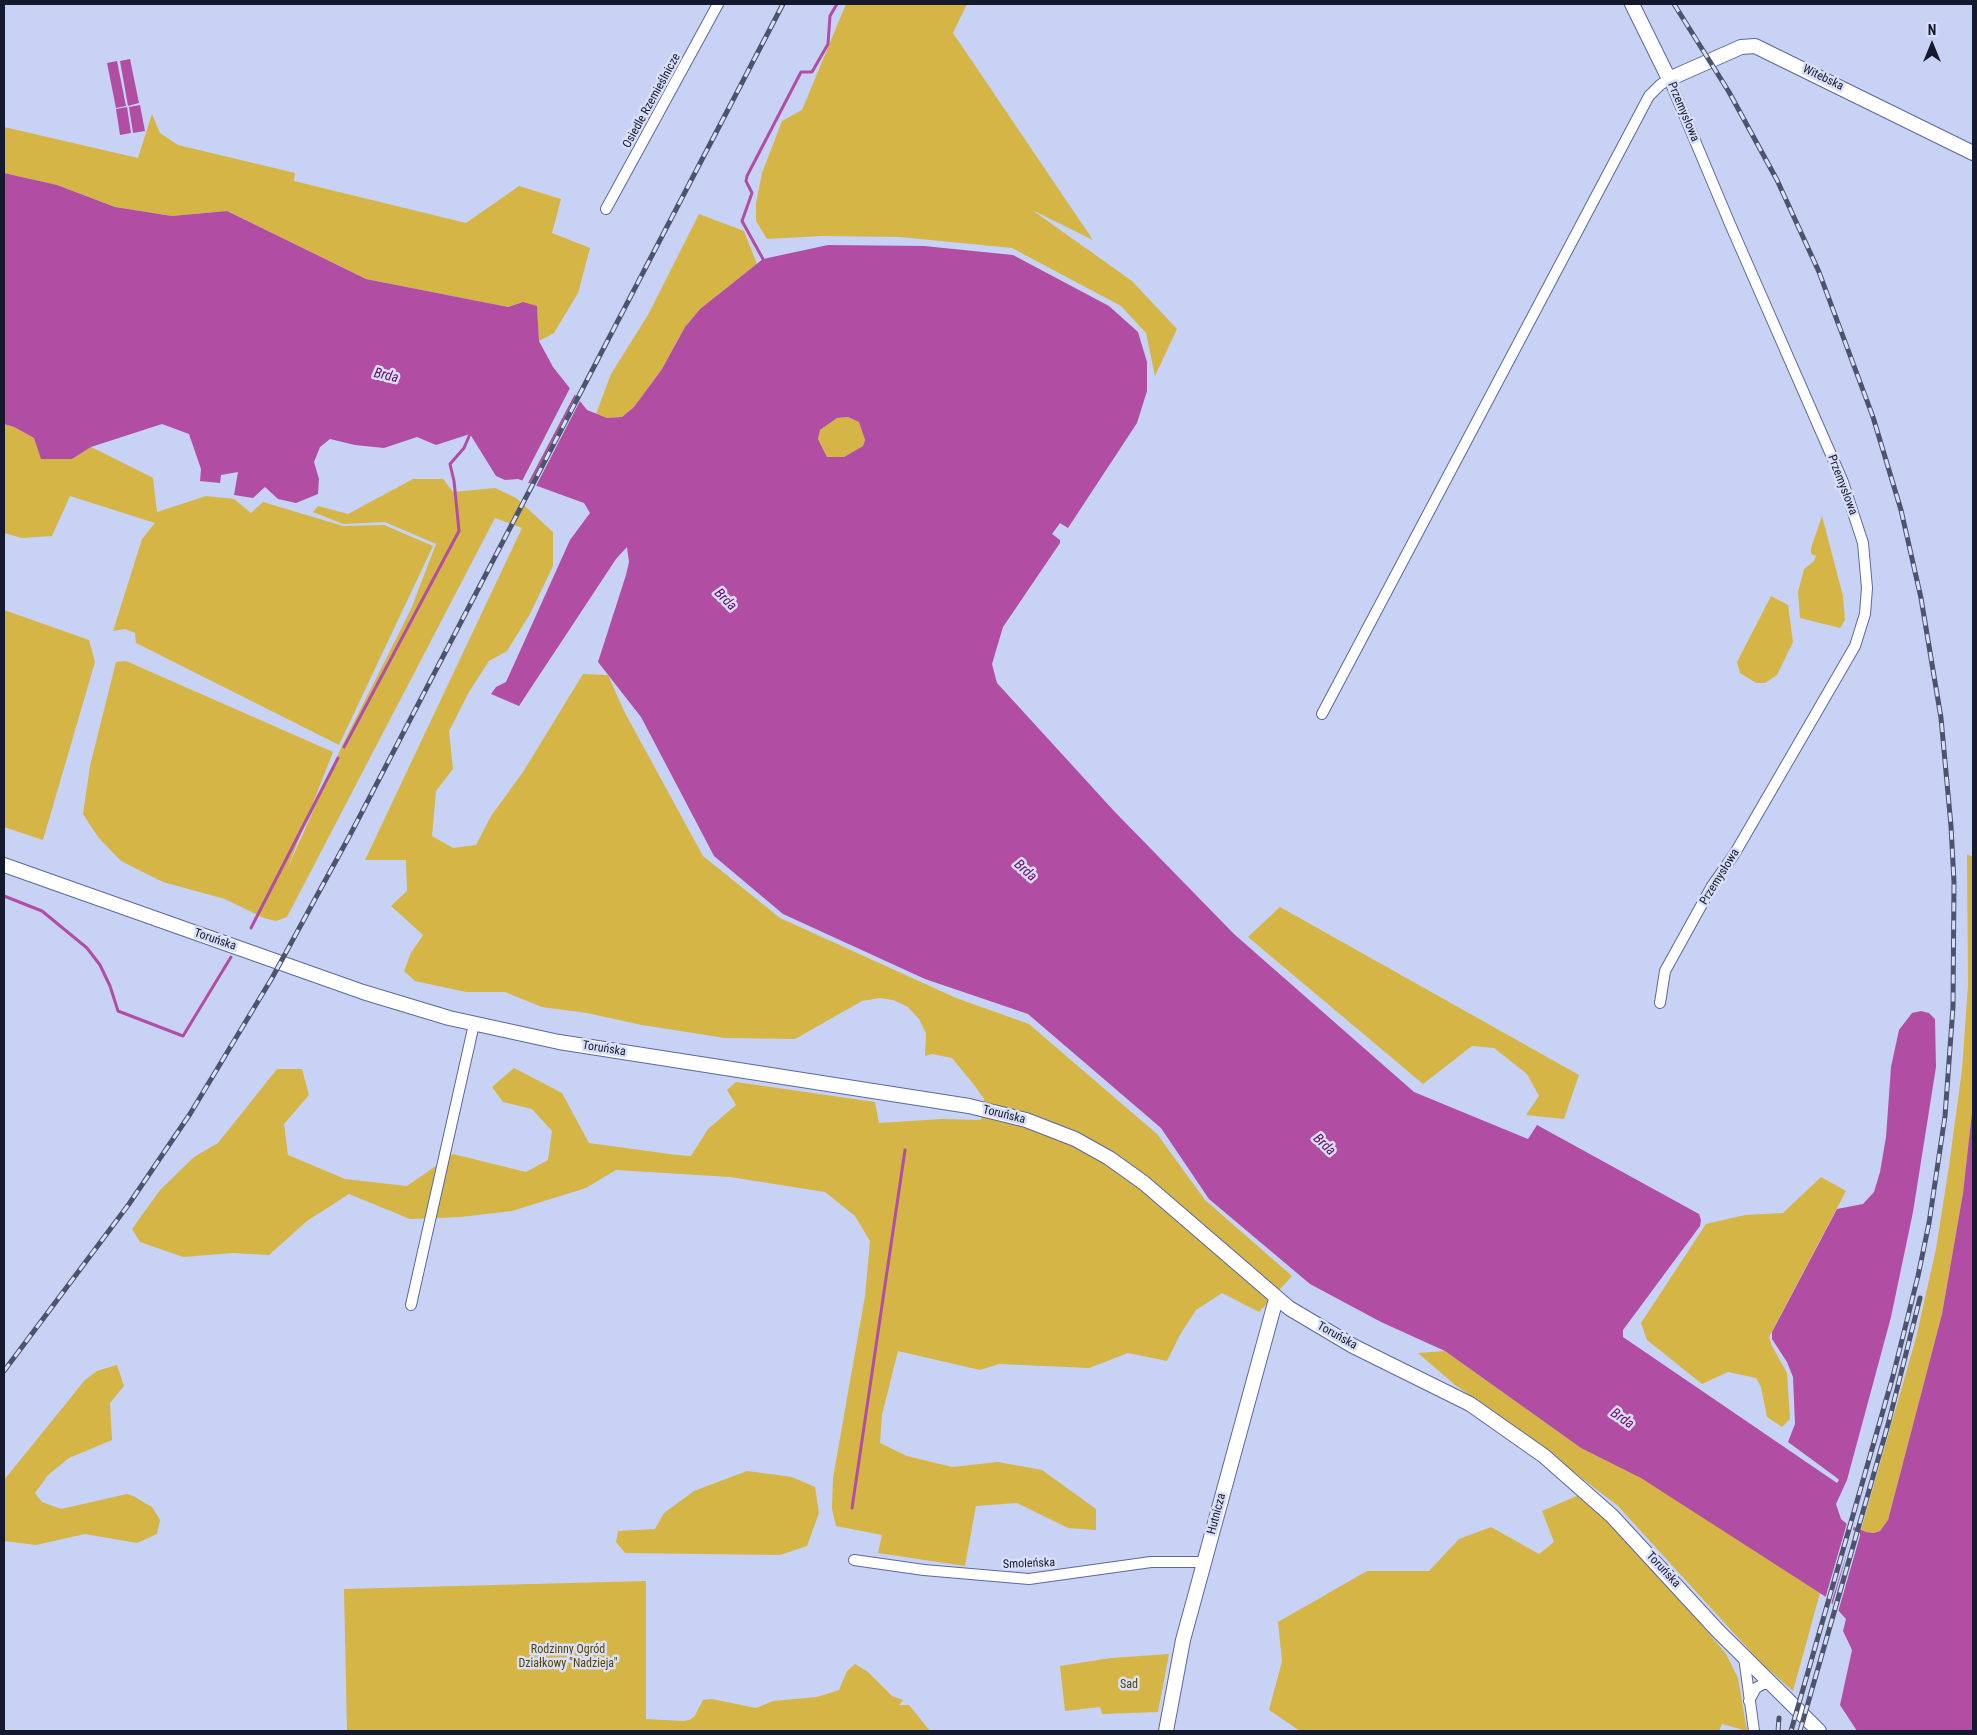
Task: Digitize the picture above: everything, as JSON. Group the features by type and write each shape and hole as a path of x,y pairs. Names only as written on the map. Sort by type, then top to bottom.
{"street":[{"name":"Osiedle Rzemieślnicze","path":"606,209 718,4"},
{"name":"Przemysłowa","path":"1632,4 1669,79 1843,482 1864,542 1867,570 1865,614 1855,646 1665,971 1660,1003"},
{"name":"Witebska","path":"1669,79 1741,47 1755,46 1973,153"},
{"path":"1322,714 1650,96 1669,79"},
{"name":"Toruńska","path":"4,864 355,990 474,1024 559,1042 969,1106 1042,1125 1084,1144 1125,1168 1276,1299 1326,1331 1470,1404 1544,1456 1612,1516 1744,1657 1819,1731"},
{"path":"411,1305 474,1024"},
{"name":"Hutnicza","path":"1166,1731 1178,1660 1276,1299"},
{"name":"Smoleńska","path":"854,1560 976,1576 1029,1579 1151,1562 1204,1562"},
{"path":"1744,1657 1754,1731"},
{"path":"1749,1701 1756,1688 1763,1684 1772,1684"}],"green space":[{"path":"846,4 967,4 953,33 1093,240 1032,210 1132,281 1177,329 1155,376 1146,333 1121,306 1012,248 900,237 822,236 767,239 756,221 756,203 762,173 782,121 802,110"},
{"path":"152,114 160,133 178,145 295,173 294,181 466,223 519,186 561,199 552,233 590,248 578,293 554,333 539,341 537,307 523,302 508,307 366,279 227,211 172,216 115,207 57,185 4,173 4,127 138,158"},
{"path":"699,214 744,231 757,264 700,309 685,327 662,369 634,407 622,417 607,418 596,414 611,374 648,315"},
{"path":"848,417 859,422 865,440 863,446 844,457 827,457 818,439 820,430 837,418"},
{"path":"4,424 14,427 72,459 91,447 153,478 157,512 206,496 234,499 251,513 263,502 343,526 384,525 433,546 339,745 136,643 135,633 125,629 113,631 142,539 155,523 70,496 52,536 22,538 4,533"},
{"path":"413,479 443,479 453,492 495,488 516,498 553,532 553,566 530,614 507,651 489,661 469,692 449,731 453,769 436,791 432,836 453,848 476,845 491,816 523,772 583,674 608,675 624,711 703,856 780,918 956,998 1029,1024 1157,1134 1205,1200 1292,1276 1259,1312 1222,1293 1196,1310 1181,1333 1167,1361 1128,1353 1089,1368 999,1364 980,1370 898,1351 882,1415 880,1443 907,1456 952,1467 998,1462 1042,1470 1096,1509 1096,1530 1068,1528 1017,1503 976,1506 965,1566 878,1553 882,1535 836,1526 832,1509 833,1478 865,1296 870,1241 855,1216 825,1192 730,1177 616,1170 586,1188 512,1211 461,1217 410,1219 349,1194 307,1221 269,1255 233,1253 183,1257 140,1242 132,1229 160,1190 194,1157 218,1143 277,1069 302,1069 309,1095 284,1124 288,1155 345,1179 407,1186 453,1154 526,1172 548,1160 552,1131 532,1109 503,1102 492,1087 514,1068 562,1093 589,1143 677,1155 691,1156 708,1129 736,1105 727,1090 736,1082 875,1102 879,1123 941,1119 981,1120 984,1099 975,1086 952,1058 932,1054 925,1056 926,1033 919,1019 908,1007 893,1000 880,998 862,1001 795,1039 725,1038 642,1025 587,1013 542,1007 505,992 466,992 415,981 404,971 411,953 423,935 391,906 407,891 406,860 365,860 522,528 495,518 287,917 276,921 264,918 225,899 163,882 121,861 98,837 83,814 90,766 116,662 126,661 333,752 286,872 341,748 411,609 436,544 385,522 343,524 313,512 318,506 348,514"},
{"path":"1822,516 1843,596 1845,620 1840,628 1800,618 1798,592 1804,569 1814,561 1816,556 1811,554 1811,548"},
{"path":"1771,596 1788,605 1793,642 1777,675 1765,683 1756,683 1740,673 1737,662"},
{"path":"4,610 89,640 95,662 43,840 4,827"},
{"path":"1967,854 1973,857 1973,1103 1963,1193 1942,1314 1888,1520 1880,1531 1874,1533 1866,1532 1861,1530 1916,1338 1936,1249 1949,1166 1962,1070 1968,985"},
{"path":"1280,907 1579,1075 1564,1119 1526,1115 1539,1096 1527,1074 1494,1048 1472,1046 1423,1084 1248,937"},
{"path":"1821,1177 1846,1191 1769,1337 1787,1373 1790,1419 1782,1427 1767,1417 1761,1387 1756,1378 1728,1372 1702,1384 1647,1340 1641,1323 1706,1224 1745,1215 1783,1213"},
{"path":"1445,1351 1581,1448 1641,1477 1820,1593 1793,1691 1761,1663 1618,1506 1518,1429 1455,1385 1418,1353"},
{"path":"117,1365 124,1386 110,1403 112,1440 69,1458 48,1475 35,1493 42,1502 61,1509 127,1494 133,1496 152,1507 160,1520 157,1534 137,1543 85,1534 36,1545 4,1541 4,1480 85,1380 97,1371"},
{"path":"747,1471 792,1477 815,1487 819,1513 807,1546 780,1555 625,1553 616,1542 618,1531 655,1529 664,1513 694,1491"},
{"path":"1579,1495 1617,1530 1673,1590 1726,1654 1738,1678 1747,1731 1722,1724 1719,1731 1300,1731 1269,1710 1282,1661 1278,1622 1367,1571 1429,1571 1459,1539 1491,1527 1539,1554 1554,1542 1542,1511"},
{"name":"Rodzinny Ogród Działkowy \"Nadzieja\"","path":"646,1581 646,1719 689,1720 694,1717 703,1700 712,1699 756,1708 773,1701 817,1697 839,1690 847,1671 855,1664 868,1672 892,1696 903,1700 899,1705 909,1705 930,1731 347,1731 344,1589"},
{"name":"Sad","path":"1169,1654 1158,1712 1102,1714 1100,1707 1065,1711 1060,1666 1111,1658"}],"water":[{"path":"130,59 139,103 128,106 120,61"},
{"path":"117,61 126,106 116,108 107,63"},
{"path":"140,105 145,131 133,133 129,107"},
{"path":"127,107 131,133 120,135 116,109"},
{"name":"Brda","path":"4,173 57,185 115,207 172,216 227,211 366,279 508,307 523,302 537,306 539,341 553,367 587,410 607,418 622,417 634,407 662,369 685,327 700,309 763,259 828,245 924,246 1013,255 1109,306 1138,332 1147,362 1147,391 1137,423 1068,528 1060,523 1052,534 1060,540 1060,543 1003,627 992,664 997,683 1114,811 1234,934 1414,1092 1528,1139 1537,1125 1699,1214 1700,1226 1623,1330 1623,1337 1837,1483 1839,1480 1837,1478 1788,1442 1795,1424 1793,1377 1787,1362 1772,1339 1772,1332 1837,1209 1863,1204 1874,1192 1880,1172 1886,1137 1891,1067 1899,1030 1912,1013 1921,1011 1929,1013 1935,1019 1936,1067 1913,1212 1891,1317 1847,1480 1836,1504 1841,1519 1847,1524 1866,1532 1874,1533 1880,1531 1888,1520 1942,1314 1963,1193 1973,1103 1973,1731 1857,1731 1840,1705 1852,1650 1843,1631 1846,1619 1826,1597 1641,1478 1581,1448 1445,1351 1381,1322 1310,1284 1209,1199 1161,1128 1028,1014 925,979 783,914 714,856 641,717 598,662 626,575 629,562 627,547 616,559 519,706 491,694 496,687 506,682 570,540 590,513 584,503 518,479 505,480 496,476 470,434 436,445 417,437 384,448 355,445 330,439 320,447 314,462 319,479 318,494 296,503 278,499 265,487 253,498 234,495 238,472 221,475 220,483 200,481 201,469 189,434 162,424 91,447 72,459 41,459 34,438 14,427 4,424","holes":["848,417 859,422 865,440 863,446 844,457 827,457 818,439 820,430 837,418"]}],"pier":[{"path":"571,386 576,392 527,485 521,483"},
{"path":"577,394 581,399 535,488 529,486"},
{"path":"1847,1523 1854,1526 1853,1530 1860,1533 1860,1536 1838,1612 1832,1606 1849,1546 1831,1604 1825,1599"}],"waterway":[{"path":"763,259 742,221 752,193 746,181 747,176 801,72 812,72 828,44 830,16 837,4"},
{"path":"344,747 459,531 454,481 450,464 464,448 470,434"},
{"path":"251,928 338,758"},
{"path":"4,896 42,911 87,948 100,965 110,986 118,1011 183,1036 231,957"},
{"path":"852,1508 905,1150"}],"railway":[{"path":"4,1371 129,1204 190,1114 272,978 350,835 783,4"},
{"path":"1674,4 1729,92 1777,180 1819,272 1873,417 1901,510 1921,598 1941,718 1951,826 1954,882 1953,1007 1945,1116 1929,1223 1893,1376 1791,1731"},
{"path":"1800,1731 1889,1421 1920,1298"},
{"path":"1778,1731 1779,1718"}]}
